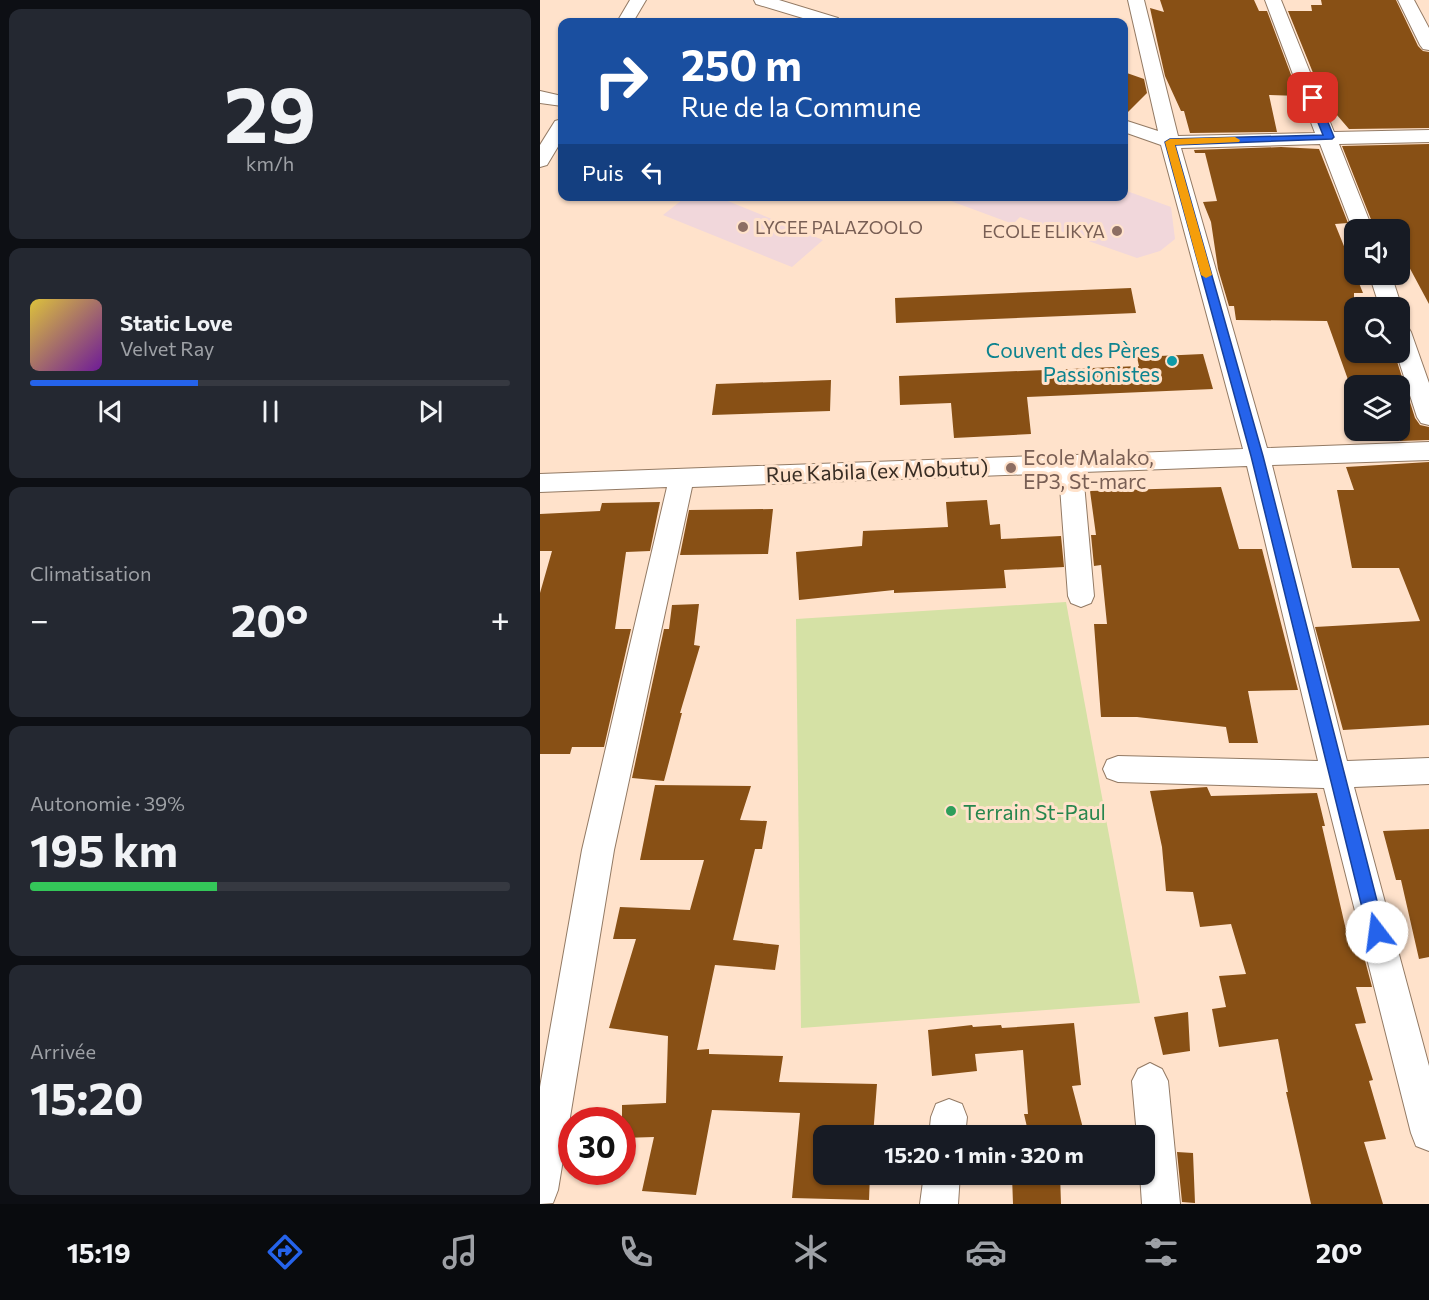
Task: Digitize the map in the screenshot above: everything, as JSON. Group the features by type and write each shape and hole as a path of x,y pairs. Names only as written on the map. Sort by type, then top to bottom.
{"street":[{"path":"627,18 638,0"},
{"path":"762,0 819,18"},
{"path":"1136,0 1170,142 1257,456 1336,775 1429,1133"},
{"path":"1273,0 1360,219"},
{"path":"1406,0 1429,45"},
{"path":"540,97 558,100"},
{"path":"1128,127 1170,142 1429,136"},
{"path":"540,161 558,132"},
{"path":"1410,361 1429,417"},
{"name":"Rue Kabila (ex Mobutu)","path":"540,483 1070,462 1429,451"},
{"path":"1070,462 1081,596"},
{"path":"540,1190 598,850 682,477"},
{"path":"1118,769 1336,775 1429,771"},
{"path":"1150,1081 1161,1204"},
{"path":"939,1204 941,1185"}],"shaded area":[{"name":"ECOLE ELIKYA","path":"1128,191 1171,207 1175,239 1160,251 1137,258 1020,217 1013,224 951,201 1128,201"},
{"name":"LYCEE PALAZOOLO","path":"681,201 728,201 823,240 792,267 663,215"}],"green space":[{"name":"Terrain St-Paul","path":"1066,602 1140,1003 801,1028 796,619"}],"building":[{"path":"1160,0 1254,0 1259,11 1267,11 1299,96 1269,95 1277,132 1190,133 1184,111 1181,111 1165,76 1158,45 1150,8 1164,12"},
{"path":"1321,0 1396,0 1418,46 1423,51 1429,52 1429,128 1349,129 1324,100 1288,11 1312,11 1311,5 1322,5"},
{"path":"1128,73 1144,79 1147,93 1128,112"},
{"path":"1429,144 1429,304 1410,269 1410,219 1371,219 1342,146"},
{"path":"1281,147 1319,149 1346,219 1344,219 1344,223 1335,224 1344,246 1344,285 1360,285 1363,293 1354,293 1354,297 1344,297 1344,363 1398,363 1401,375 1346,375 1327,321 1236,320 1234,306 1229,306 1218,269 1211,222 1203,202 1217,201 1205,153 1195,153 1194,150"},
{"path":"1131,288 1136,313 896,323 895,298"},
{"path":"1203,354 1213,389 1027,397 1031,434 954,438 951,403 900,405 899,376 1139,366 1137,357"},
{"path":"831,380 830,411 712,415 716,384"},
{"path":"1410,402 1420,425 1429,427 1429,440 1410,441"},
{"path":"1429,462 1429,725 1343,730 1315,627 1420,621 1399,568 1352,568 1337,490 1354,490 1346,467"},
{"path":"1221,487 1239,549 1262,549 1298,690 1248,691 1258,743 1229,743 1226,727 1137,717 1101,717 1094,624 1107,624 1101,565 1094,566 1091,535 1096,535 1090,491"},
{"path":"987,500 990,525 1000,524 1001,539 1061,536 1064,567 1004,570 1006,588 894,593 894,590 799,600 796,552 862,546 863,531 948,527 946,502"},
{"path":"660,502 650,551 626,552 615,629 631,629 604,747 572,747 570,754 540,754 540,593 552,551 540,551 540,514 600,511 602,503"},
{"path":"773,509 768,554 680,555 689,510"},
{"path":"699,604 694,645 700,646 680,713 682,713 664,781 632,778 664,629 669,629 672,605"},
{"path":"655,785 751,786 740,820 767,821 762,849 755,849 733,940 779,945 775,970 715,965 697,1050 709,1049 709,1054 783,1056 779,1082 877,1084 874,1125 813,1125 813,1185 870,1185 869,1200 792,1198 800,1113 712,1110 696,1195 642,1191 654,1137 636,1138 636,1107 622,1107 622,1105 666,1103 668,1036 609,1028 636,939 613,939 620,907 690,910 704,860 640,860"},
{"path":"1207,787 1211,796 1317,793 1325,826 1322,826 1346,930 1357,930 1372,987 1356,987 1366,1023 1355,1024 1373,1080 1369,1081 1386,1139 1364,1142 1383,1204 1311,1204 1286,1092 1288,1092 1278,1039 1219,1047 1212,1009 1226,1007 1219,976 1246,974 1231,924 1200,927 1193,892 1166,891 1162,847 1150,791"},
{"path":"1429,829 1429,957 1419,959 1401,880 1396,880 1383,831"},
{"path":"1188,1012 1190,1051 1163,1055 1154,1017"},
{"path":"1074,1023 1081,1085 1072,1086 1082,1125 1026,1125 1024,1114 1028,1114 1023,1050 975,1054 977,1071 932,1076 928,1030 972,1025 973,1027 1001,1025 1002,1028"},
{"path":"1177,1152 1193,1153 1195,1203 1182,1202"},
{"path":"1012,1185 1060,1185 1061,1204 1013,1204"}],"slow traffic":[{"path":"1206,275 1170,142 1235,140"}],"place":[{"name":"LYCEE PALAZOOLO","path":"743,227"},
{"name":"ECOLE ELIKYA","path":"1117,231"},
{"name":"Couvent des Pères Passionistes","path":"1172,361"},
{"name":"Ecole Malako, EP3, St-marc","path":"1011,468"},
{"name":"Terrain St-Paul","path":"951,811"}],"route":[{"path":"1313,98 1329,137 1170,142 1257,456 1377,932"}]}
